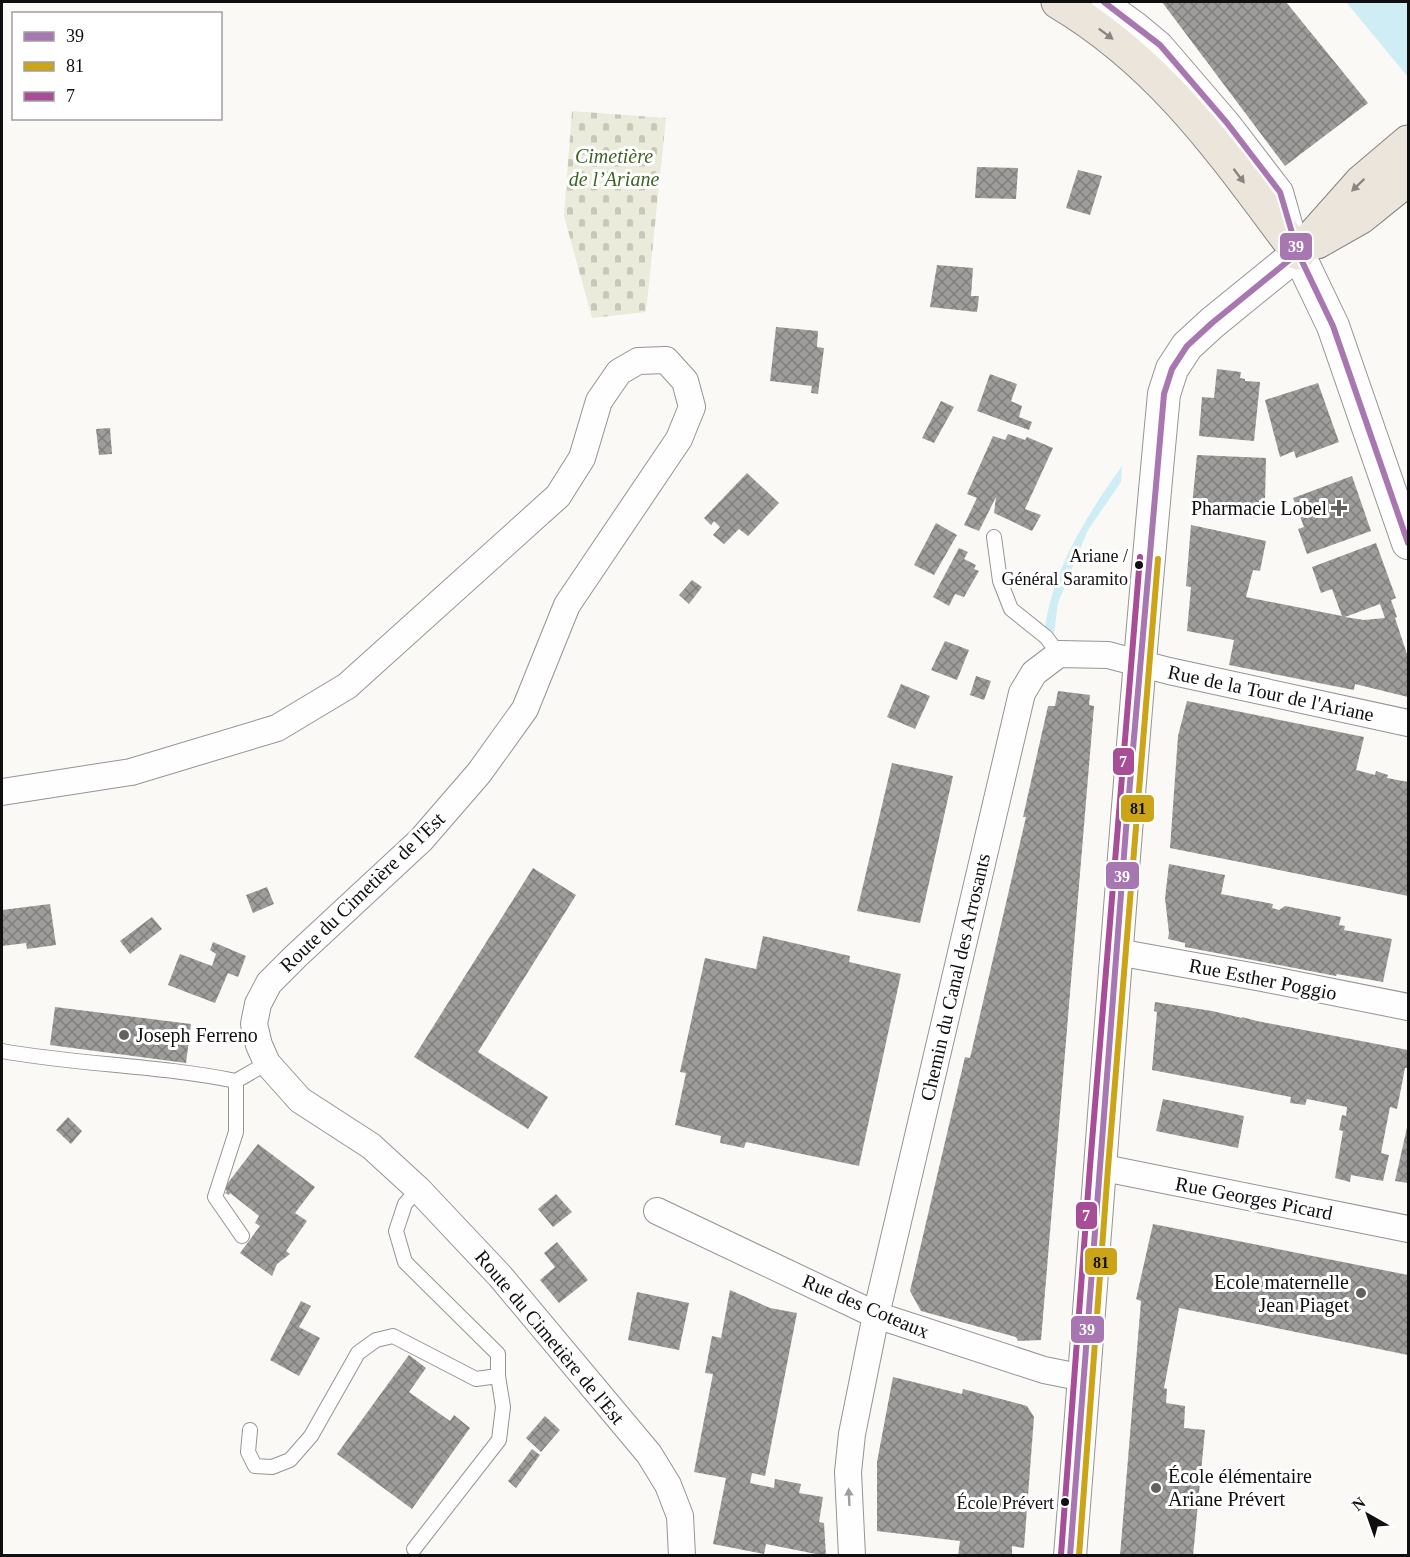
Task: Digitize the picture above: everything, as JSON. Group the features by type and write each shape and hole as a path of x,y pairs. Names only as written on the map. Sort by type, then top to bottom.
{"main road":[{"path":"1058,2 1104,32 1129,52 1172,93 1206,132 1298,253"},
{"path":"1298,253 1354,189 1406,145"},
{"path":"1298,253 1361,218 1408,179"}],"street":[{"path":"1104,2 1160,45 1227,123 1280,192 1298,253 1333,326 1405,524"},
{"path":"1070,1556 1099,1167 1164,394 1172,369 1187,346 1298,253"},
{"name":"Route du Cimetière de l'Est","path":"2,792 131,772 266,732 277,728 347,686 558,496 582,458 599,401 619,372 638,361 666,360 685,381 692,407 679,439 567,605 525,709 479,772 421,840 269,983 258,1004 254,1024 259,1045 267,1063 300,1100 371,1146 418,1189 500,1276 649,1454 668,1485 680,1516 682,1556"},
{"name":"Rue de la Tour de l'Ariane","path":"1059,654 1108,655 1181,674 1408,723"},
{"name":"Chemin du Canal des Arrosants","path":"852,1556 848,1472 852,1434 876,1315 1022,693 1034,673 1059,654"},
{"name":"Rue Esther Poggio","path":"1117,952 1408,1007"},
{"name":"Rue Georges Picard","path":"1099,1167 1408,1229"},
{"name":"Rue des Coteaux","path":"657,1211 876,1315 1044,1370 1084,1378"}],"lane":[{"path":"994,537 1000,581 1011,609 1046,637 1059,654"},
{"path":"2,1051 37,1057 194,1072 236,1081 267,1063"},
{"path":"236,1081 237,1132 215,1197 242,1236"},
{"path":"414,1549 499,1440 502,1407 498,1354 405,1262 396,1231 405,1204 418,1189"},
{"path":"250,1430 248,1452 255,1466 272,1467 290,1460 311,1436 358,1353 376,1340 393,1336 476,1379 498,1376"}],"green space":[{"name":"Cimetière de l’Ariane","path":"572,111 666,118 646,312 592,318 564,216"}],"water":[{"path":"1346,2 1408,2 1408,77"},
{"path":"1122,466 1121,482 1088,530 1074,563 1058,603 1054,633 1045,627 1049,605 1064,563 1096,503"}],"building":[{"path":"1162,2 1286,2 1368,103 1285,166"},
{"path":"977,167 1018,168 1016,199 975,198"},
{"path":"1078,170 1102,176 1090,215 1066,208"},
{"path":"937,265 973,268 971,296 979,296 977,312 930,307"},
{"path":"776,327 818,331 817,347 824,348 818,394 811,393 812,386 770,381"},
{"path":"1217,369 1241,372 1240,378 1245,381 1260,382 1254,441 1199,436 1202,397 1214,398"},
{"path":"990,374 1017,384 1011,401 1022,406 1019,417 1032,422 1029,430 977,411"},
{"path":"1318,383 1339,442 1296,458 1294,451 1280,457 1265,400"},
{"path":"941,401 954,407 934,443 922,438"},
{"path":"110,428 112,454 99,455 96,429"},
{"path":"1008,434 1025,440 1027,437 1053,448 1025,509 1041,515 1032,531 994,513 996,497 979,531 964,525 977,498 967,494 993,436 1005,440"},
{"path":"1197,455 1266,458 1265,500 1259,500 1259,518 1191,516"},
{"path":"747,473 779,503 748,536 739,529 724,544 713,535 720,527 714,521 711,525 704,518"},
{"path":"1352,476 1371,531 1307,554 1298,529 1304,527 1293,498"},
{"path":"936,523 957,535 934,575 914,565"},
{"path":"1191,525 1266,541 1260,571 1253,570 1246,597 1342,616 1332,589 1321,593 1312,567 1376,543 1396,598 1391,600 1408,657 1408,697 1355,684 1354,690 1229,665 1234,640 1187,631 1191,587 1186,586","holes":["1380,604 1385,618 1364,620 1345,617"]},
{"path":"959,548 968,552 964,559 976,565 974,569 979,571 964,597 955,594 949,606 933,597"},
{"path":"692,580 702,587 689,604 679,595"},
{"path":"945,641 969,650 957,680 931,670"},
{"path":"976,676 991,681 984,700 970,695"},
{"path":"901,684 930,696 915,729 887,717"},
{"path":"1058,691 1090,695 1089,705 1094,706 1041,1340 1018,1341 1016,1337 921,1311 910,1291 965,1057 970,1058 1026,817 1023,817 1048,706 1055,706"},
{"path":"1187,701 1364,737 1356,770 1375,775 1376,771 1388,775 1387,778 1408,782 1408,896 1170,848 1178,736"},
{"path":"892,763 953,776 920,923 857,911"},
{"path":"1169,864 1225,875 1221,894 1273,904 1272,908 1279,910 1285,906 1341,917 1339,925 1345,926 1344,930 1392,939 1383,982 1337,974 1336,976 1185,947 1185,943 1168,939 1165,898"},
{"path":"533,868 576,895 478,1052 548,1097 528,1129 414,1057"},
{"path":"267,887 274,904 253,913 246,895"},
{"path":"50,904 56,945 27,949 26,943 2,946 2,910"},
{"path":"152,917 162,929 130,954 120,941"},
{"path":"763,936 850,956 849,962 901,974 859,1166 746,1142 744,1148 720,1143 721,1136 675,1125 686,1073 680,1072 705,958 756,969"},
{"path":"213,942 246,956 238,977 228,973 215,1003 168,985 180,954 212,966 216,954 210,950"},
{"path":"1155,1002 1408,1050 1408,1068 1405,1068 1397,1109 1390,1107 1381,1153 1389,1155 1383,1181 1351,1175 1350,1182 1335,1178 1343,1131 1339,1130 1342,1115 1346,1116 1347,1107 1307,1099 1305,1105 1290,1103 1291,1097 1152,1070 1157,1012 1154,1011"},
{"name":"Joseph Ferreno","path":"55,1007 191,1024 186,1063 50,1045"},
{"path":"1163,1099 1244,1116 1238,1148 1156,1131"},
{"path":"68,1117 82,1131 71,1144 56,1130"},
{"path":"1408,1123 1408,1183 1395,1181"},
{"path":"258,1144 315,1187 295,1213 307,1221 286,1251 290,1254 277,1264 272,1276 240,1253 260,1226 255,1223 259,1216 230,1193 229,1195 225,1193 227,1191 224,1188"},
{"path":"556,1194 572,1212 553,1227 538,1209"},
{"path":"1153,1224 1408,1275 1408,1355 1179,1308 1164,1388 1167,1389 1166,1403 1185,1406 1184,1428 1205,1430 1193,1556 1120,1556 1141,1301 1136,1299"},
{"path":"557,1242 588,1280 559,1303 540,1280 555,1267 544,1253"},
{"path":"730,1290 770,1308 797,1313 765,1476 752,1473 750,1483 774,1488 775,1479 801,1484 799,1493 823,1497 819,1522 824,1523 826,1556 766,1544 764,1554 713,1544 726,1478 694,1472 713,1374 705,1373 712,1336 721,1338"},
{"path":"637,1292 689,1303 679,1350 628,1340"},
{"path":"301,1301 311,1306 299,1327 320,1338 299,1376 270,1360"},
{"path":"409,1355 426,1368 409,1392 450,1421 454,1415 470,1428 412,1509 337,1454"},
{"path":"893,1377 962,1394 963,1389 1027,1406 1034,1417 1024,1548 1012,1546 1012,1556 958,1556 960,1541 877,1531 877,1462"},
{"path":"545,1416 560,1430 541,1452 526,1438"},
{"path":"532,1449 540,1455 516,1488 508,1481"}],"transit line":[{"name":"39","path":"1104,2 1160,45 1227,123 1280,192 1298,253 1333,326 1408,543"},
{"name":"39","path":"1070,1556 1126,829 1164,394 1172,369 1187,346 1298,253"},
{"name":"7","path":"1061,1555 1140,557"},
{"name":"81","path":"1079,1556 1158,559"}],"place":[{"name":"Pharmacie Lobel","path":"1339,508"},
{"name":"Ariane / Général Saramito","path":"1139,565"},
{"name":"Joseph Ferreno","path":"124,1035"},
{"name":"Ecole maternelle Jean Piaget","path":"1361,1293"},
{"name":"École élémentaire Ariane Prévert","path":"1156,1488"},
{"name":"École Prévert","path":"1065,1502"}]}
